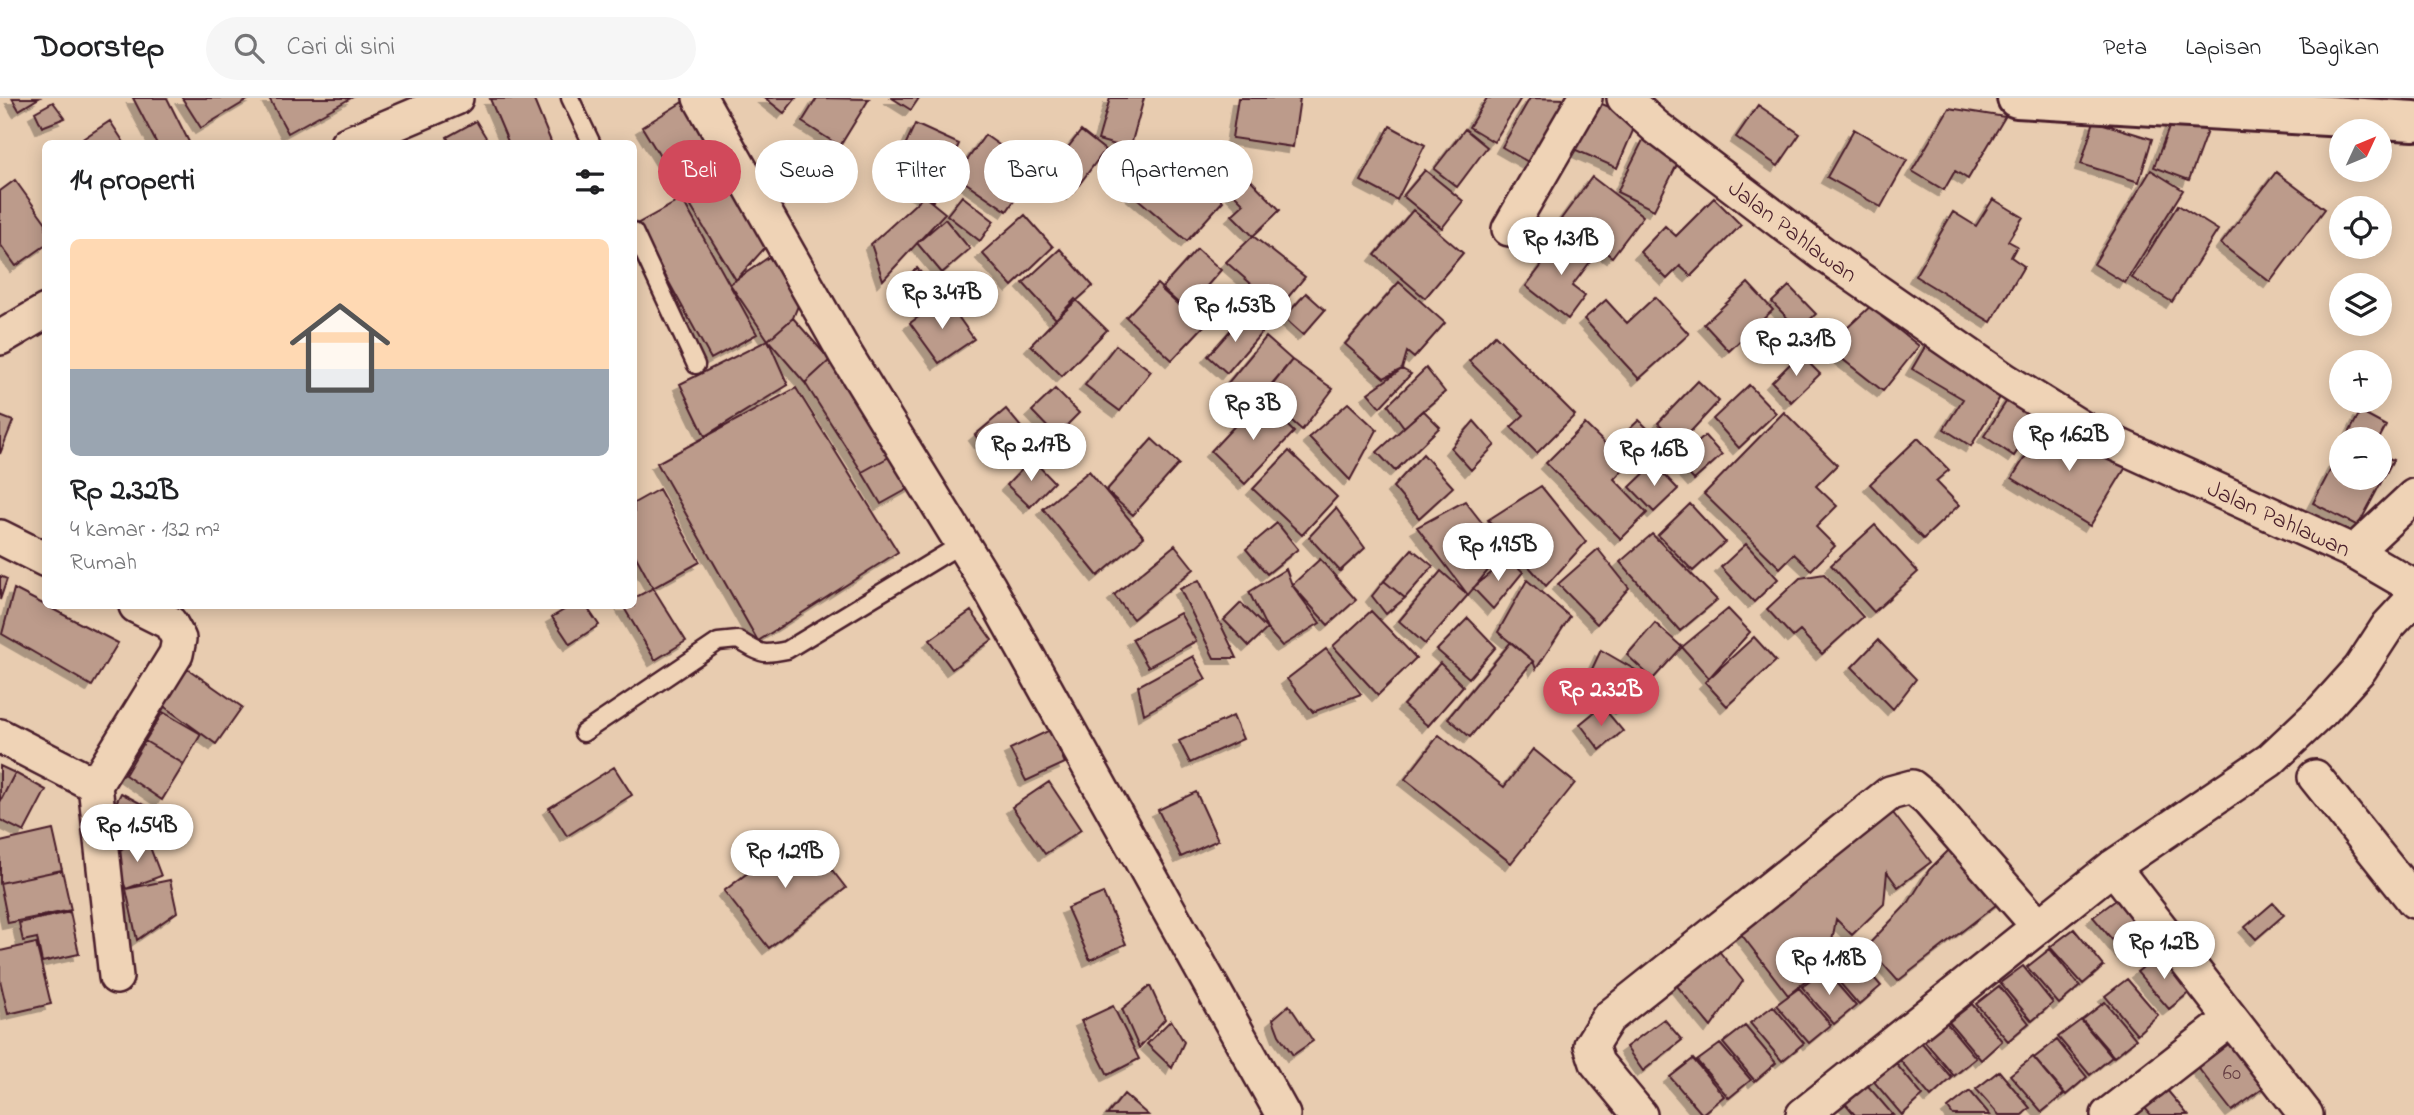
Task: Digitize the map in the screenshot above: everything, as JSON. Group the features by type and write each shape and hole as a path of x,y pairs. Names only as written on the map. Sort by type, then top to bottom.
{"main road":[{"path":"2017,98 2414,121"}],"street":[{"path":"356,140 456,98"},
{"path":"700,98 846,355 989,587 1283,1115"},
{"path":"1509,229 1585,98"},
{"name":"Jalan Pahlawan","path":"1624,98 1656,127 1826,256 2005,380 2074,423 2354,552 2414,587"},
{"path":"0,338 42,313"},
{"path":"2354,552 2414,496"},
{"path":"0,537 42,558"},
{"path":"1803,1115 2113,867 2270,760 2323,710 2360,669 2388,626 2414,598"},
{"path":"116,977 95,785 176,654 179,639 170,623 142,609"},
{"path":"0,736 95,785"},
{"path":"2315,778 2414,901"},
{"path":"1640,1115 1597,1063 1591,1045 1608,1018 1890,793 1912,787 1928,800 2038,926"},
{"path":"2113,867 2306,1115"},
{"path":"2108,1115 2230,1020"}],"lane":[{"path":"570,98 590,140"},
{"path":"637,238 696,365"},
{"path":"583,733 718,642 738,640 762,654 787,650 963,543"}],"building":[{"path":"12,98 39,98 19,110"},
{"path":"133,98 167,98 188,140 155,140"},
{"path":"182,98 251,98 201,128"},
{"path":"269,98 351,98 288,133"},
{"path":"533,98 550,140 507,140 490,99"},
{"path":"765,98 796,98 784,113"},
{"path":"817,98 869,99 844,140 830,140 802,122"},
{"path":"892,98 919,98 911,110"},
{"path":"1110,98 1144,98 1132,140 1098,140"},
{"path":"1238,98 1300,98 1293,147 1232,138"},
{"path":"1487,98 1521,98 1494,142 1469,127"},
{"path":"1530,98 1567,99 1530,163 1502,147"},
{"path":"1590,99 1638,119 1617,168 1569,147"},
{"path":"686,100 710,140 658,140 658,153 642,127"},
{"path":"53,102 65,118 42,127 35,112"},
{"path":"1758,105 1800,134 1778,166 1736,137"},
{"path":"1949,108 2005,117 1968,179 1955,171 1944,190 1912,171"},
{"path":"2173,117 2207,131 2189,180 2154,167"},
{"path":"110,121 122,140 81,140"},
{"path":"476,121 488,140 448,140 447,137"},
{"path":"2094,121 2152,139 2139,182 2081,164"},
{"path":"915,124 950,140 908,140"},
{"path":"1390,126 1425,145 1397,200 1361,181"},
{"path":"1465,129 1487,147 1457,187 1434,169"},
{"path":"1854,129 1907,160 1881,207 1827,177"},
{"path":"1081,131 1097,144 1097,161 1083,179 1083,140 1074,140"},
{"path":"985,135 992,140 984,140 984,195 970,186 970,156"},
{"path":"1644,138 1681,157 1654,210 1617,192"},
{"path":"1425,170 1463,201 1442,228 1403,196"},
{"path":"2151,170 2183,190 2125,283 2094,264"},
{"path":"2276,172 2325,209 2270,282 2221,244"},
{"path":"1592,177 1643,216 1612,257 1561,219"},
{"path":"15,180 42,217 42,248 16,266 0,244 0,191"},
{"path":"1253,182 1280,210 1253,236 1232,215 1244,204 1253,203"},
{"path":"741,191 771,241 736,280 689,203 741,203"},
{"path":"1714,198 1741,225 1691,276 1680,266 1667,279 1640,252 1665,226 1676,236"},
{"path":"1993,199 2023,217 2008,241 2017,246 2011,257 2024,266 1991,322 1915,276 1953,212 1976,226"},
{"path":"970,202 994,221 980,241 947,215 956,203"},
{"path":"675,203 684,203 757,334 711,359 637,224"},
{"path":"916,203 933,203 945,213 883,280 871,244"},
{"path":"995,203 1012,203 1007,211"},
{"path":"1143,203 1221,203 1187,241"},
{"path":"2178,205 2218,230 2172,302 2132,278"},
{"path":"1413,210 1463,253 1425,298 1375,255"},
{"path":"1025,215 1053,247 1012,286 982,253"},
{"path":"945,219 970,249 942,273 917,243"},
{"path":"1253,236 1305,277 1279,308 1226,262"},
{"path":"1564,236 1593,258 1572,286 1585,296 1568,319 1526,286"},
{"path":"1060,249 1093,286 1056,319 1023,283"},
{"path":"1197,249 1221,270 1185,311 1161,289"},
{"path":"769,257 800,301 793,318 768,340 730,284"},
{"path":"917,268 935,290 923,314 898,284"},
{"path":"1399,282 1445,323 1414,358 1407,352 1402,369 1384,378 1345,344"},
{"path":"1748,283 1773,310 1729,351 1704,324"},
{"path":"1157,284 1204,326 1172,360 1126,317"},
{"path":"1789,286 1816,314 1799,330 1772,302"},
{"path":"1306,293 1325,310 1303,335 1284,318"},
{"path":"1655,297 1689,334 1639,379 1584,319 1606,300 1627,323"},
{"path":"945,298 974,339 939,363 910,323"},
{"path":"1075,299 1107,330 1062,376 1031,345"},
{"path":"1875,302 1891,312 1882,317 1919,346 1883,391 1841,358 1846,329"},
{"path":"1244,315 1263,331 1227,373 1208,356"},
{"path":"793,318 830,360 805,383 768,340"},
{"path":"1495,335 1575,415 1537,453 1511,427 1524,415 1469,361"},
{"path":"1266,337 1292,360 1253,406 1227,384"},
{"path":"768,340 788,385 705,436 680,384"},
{"path":"1929,340 2006,387 1971,446 1944,429 1963,399 1912,369"},
{"path":"1116,345 1151,371 1120,411 1085,385"},
{"path":"1800,354 1820,374 1791,402 1772,382"},
{"path":"830,360 898,452 862,472 805,383"},
{"path":"1292,360 1333,389 1302,430 1264,396"},
{"path":"1426,368 1445,392 1404,427 1388,405"},
{"path":"1402,369 1411,374 1380,407 1368,393"},
{"path":"1698,381 1719,401 1680,443 1658,423"},
{"path":"1749,385 1776,413 1739,448 1713,419"},
{"path":"796,388 898,552 758,641 657,463"},
{"path":"1055,389 1079,413 1056,436 1032,411"},
{"path":"2012,393 2042,413 2014,456 1984,436"},
{"path":"1260,399 1294,432 1245,484 1211,451"},
{"path":"1348,403 1377,430 1350,480 1309,437"},
{"path":"1006,409 1021,427 988,452 975,435"},
{"path":"1423,410 1440,427 1395,471 1377,452"},
{"path":"1784,412 1837,465 1816,486 1837,506 1816,527 1835,546 1811,570 1794,554 1780,568 1704,494"},
{"path":"2359,413 2386,426 2385,427 2352,427"},
{"path":"0,416 13,421 0,454"},
{"path":"2049,419 2126,467 2090,526 2012,478"},
{"path":"1639,420 1665,446 1646,464 1620,438"},
{"path":"1474,421 1495,445 1471,470 1451,448"},
{"path":"1585,424 1627,465 1614,479 1647,513 1621,539 1546,463"},
{"path":"1705,436 1722,455 1694,480 1677,461"},
{"path":"1918,438 1949,470 1936,481 1959,505 1923,539 1870,484"},
{"path":"1152,439 1179,464 1133,515 1106,491"},
{"path":"1289,451 1337,497 1302,535 1253,489"},
{"path":"898,452 917,484 881,504 862,472"},
{"path":"1423,454 1453,487 1419,518 1393,487"},
{"path":"1032,459 1054,482 1030,507 1007,485"},
{"path":"1654,464 1678,489 1654,512 1630,487"},
{"path":"1089,471 1144,537 1098,576 1043,509"},
{"path":"2329,473 2329,490 2377,490 2358,526 2313,503"},
{"path":"1541,486 1586,542 1546,586 1488,520"},
{"path":"659,489 700,562 653,588 637,559 637,501"},
{"path":"1465,501 1504,551 1468,595 1417,527"},
{"path":"1690,504 1725,542 1693,571 1658,535"},
{"path":"1336,508 1365,548 1340,571 1309,537"},
{"path":"1277,523 1298,549 1267,574 1246,549"},
{"path":"1875,525 1918,572 1874,612 1831,565"},
{"path":"1652,534 1717,600 1680,631 1620,562"},
{"path":"1746,544 1778,579 1754,602 1721,567"},
{"path":"1175,545 1194,569 1133,619 1114,595"},
{"path":"1412,549 1433,566 1405,598 1384,581"},
{"path":"1598,549 1629,588 1597,624 1558,584"},
{"path":"1509,558 1523,572 1493,609 1473,588"},
{"path":"1320,559 1356,600 1328,625 1292,585"},
{"path":"1286,569 1292,585 1320,623 1282,646 1267,629 1249,592"},
{"path":"1441,571 1468,595 1425,644 1399,621"},
{"path":"1824,574 1863,617 1822,654 1800,631 1793,637 1767,609 1800,578"},
{"path":"0,576 7,579 0,600"},
{"path":"1199,580 1237,658 1214,658 1180,589"},
{"path":"1527,580 1570,617 1536,669 1533,661 1498,632"},
{"path":"1384,581 1405,598 1386,614 1372,596"},
{"path":"653,588 686,641 655,660 625,609 637,609 637,596"},
{"path":"14,589 42,604 42,609 53,609 118,643 92,686 2,634"},
{"path":"1241,603 1267,629 1249,646 1224,620"},
{"path":"566,609 588,609 599,625 570,644 552,617"},
{"path":"1728,609 1750,632 1709,678 1682,647"},
{"path":"971,611 992,640 952,669 930,640"},
{"path":"1371,611 1416,658 1378,695 1333,646"},
{"path":"1180,613 1196,641 1148,667 1132,639"},
{"path":"1468,618 1496,647 1469,678 1437,650"},
{"path":"1655,623 1682,647 1653,679 1627,655"},
{"path":"1754,637 1776,661 1727,706 1705,682"},
{"path":"1878,640 1916,679 1893,709 1852,667"},
{"path":"1511,642 1533,661 1470,737 1448,718"},
{"path":"1326,649 1361,694 1313,712 1287,679"},
{"path":"1601,650 1651,679 1621,708 1584,686"},
{"path":"1193,656 1206,679 1144,714 1138,686"},
{"path":"1440,663 1463,686 1428,726 1403,705"},
{"path":"188,669 242,707 216,744 162,705"},
{"path":"1602,706 1623,731 1600,750 1580,724"},
{"path":"163,712 201,734 184,764 145,741"},
{"path":"1233,716 1243,739 1190,763 1179,741"},
{"path":"1050,730 1065,763 1026,781 1010,749"},
{"path":"1439,735 1504,787 1533,749 1575,783 1511,863 1405,779"},
{"path":"145,741 184,764 162,800 125,775"},
{"path":"0,766 15,773 0,802"},
{"path":"614,767 632,795 567,836 549,808"},
{"path":"15,773 46,790 24,832 0,820 0,802"},
{"path":"1049,782 1081,830 1045,854 1012,807"},
{"path":"1196,792 1218,840 1181,857 1158,810"},
{"path":"121,793 151,809 135,840 105,825"},
{"path":"1893,813 1931,862 1898,887 1887,872 1884,904 1852,935 1836,919 1828,964 1788,995 1738,930"},
{"path":"53,830 62,870 0,883 0,842"},
{"path":"802,831 846,888 769,948 724,891"},
{"path":"135,840 148,842 161,876 126,889 113,855"},
{"path":"1954,845 2001,901 1898,981 1867,946 1909,902 1929,870"},
{"path":"62,870 71,910 8,923 0,883"},
{"path":"170,880 177,912 137,940 126,889"},
{"path":"1103,893 1126,944 1090,960 1067,908"},
{"path":"2116,900 2147,937 2125,955 2093,917"},
{"path":"2273,903 2284,915 2256,939 2245,927"},
{"path":"70,912 79,954 42,962 37,938 23,941 19,923"},
{"path":"2074,929 2104,966 2083,984 2050,947"},
{"path":"36,943 51,1004 8,1014 0,980 0,951"},
{"path":"2050,949 2080,986 2059,1004 2027,967"},
{"path":"1850,950 1881,986 1859,1005 1827,968"},
{"path":"1719,951 1743,981 1711,1027 1677,986"},
{"path":"2160,954 2191,991 2169,1009 2137,972"},
{"path":"2023,966 2053,1003 2032,1021 2000,983"},
{"path":"1825,970 1856,1006 1834,1024 1802,987"},
{"path":"2127,979 2158,1015 2137,1034 2105,996"},
{"path":"1150,986 1165,1019 1139,1048 1122,1009"},
{"path":"1999,986 2029,1023 2008,1041 1976,1004"},
{"path":"1799,988 1831,1025 1809,1043 1776,1005"},
{"path":"2105,1002 2136,1039 2114,1057 2082,1020"},
{"path":"1972,1004 2002,1041 1981,1060 1949,1022"},
{"path":"1289,1005 1313,1041 1293,1055 1279,1035 1273,1019"},
{"path":"1113,1006 1139,1059 1108,1075 1081,1021"},
{"path":"1773,1006 1804,1043 1782,1061 1750,1023"},
{"path":"1664,1019 1682,1040 1643,1071 1626,1047"},
{"path":"1171,1020 1184,1042 1172,1068 1147,1044"},
{"path":"2081,1020 2112,1057 2090,1075 2058,1037"},
{"path":"1945,1021 1976,1058 1954,1076 1922,1038"},
{"path":"1745,1026 1776,1063 1755,1081 1723,1043"},
{"path":"2231,1033 2271,1083 2232,1111 2192,1060"},
{"path":"2057,1040 2087,1077 2066,1095 2034,1058"},
{"path":"1921,1042 1952,1078 1931,1097 1899,1059"},
{"path":"1720,1044 1751,1080 1729,1098 1697,1061"},
{"path":"2033,1057 2064,1094 2042,1112 2010,1075"},
{"path":"1693,1059 1724,1096 1702,1114 1670,1077"},
{"path":"1892,1059 1923,1096 1902,1115 1870,1077"},
{"path":"1999,1071 2030,1108 2022,1115 1999,1115 1976,1089"},
{"path":"1862,1079 1893,1115 1855,1115 1839,1096"},
{"path":"2167,1090 2188,1115 2151,1115 2144,1107"},
{"path":"1970,1091 1990,1115 1953,1115 1948,1108"},
{"path":"1124,1094 1148,1115 1107,1115"}]}
